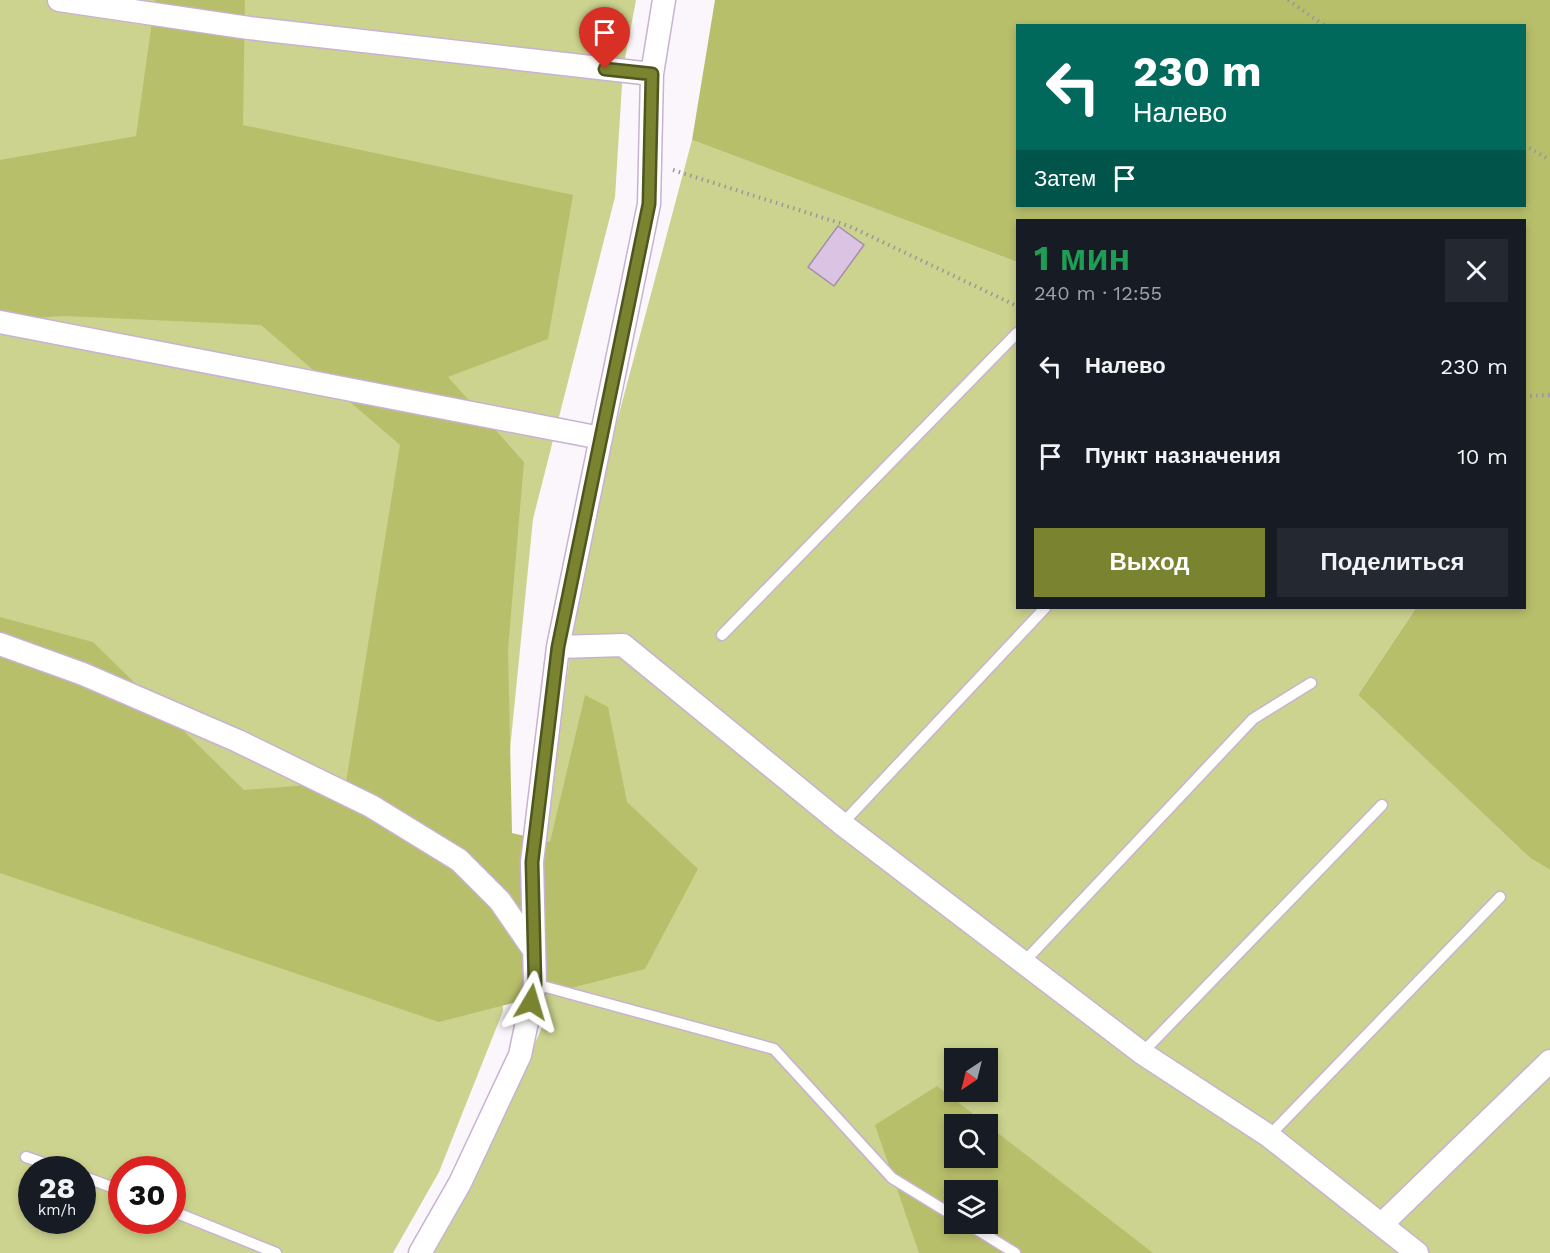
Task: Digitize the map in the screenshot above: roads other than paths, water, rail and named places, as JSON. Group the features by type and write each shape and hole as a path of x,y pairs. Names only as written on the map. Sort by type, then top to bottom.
{"street":[{"path":"59,0 249,28 652,74"},
{"path":"420,1253 460,1183 520,1055 535,984 532,862 558,647 649,204 652,74 664,0"},
{"path":"0,322 601,438"},
{"path":"0,644 83,674 227,736 371,806 459,860 500,901 533,949"},
{"path":"558,647 623,645 842,824 1142,1053 1269,1136 1417,1253"},
{"path":"1382,1224 1550,1061"}],"lane":[{"path":"722,635 1016,334"},
{"path":"842,824 1044,609"},
{"path":"1023,962 1253,719 1311,683"},
{"path":"1142,1053 1382,805"},
{"path":"1269,1136 1500,897"},
{"path":"535,984 774,1049 892,1178 944,1210"},
{"path":"186,1217 276,1253"},
{"path":"984,1234 1015,1253"}]}
